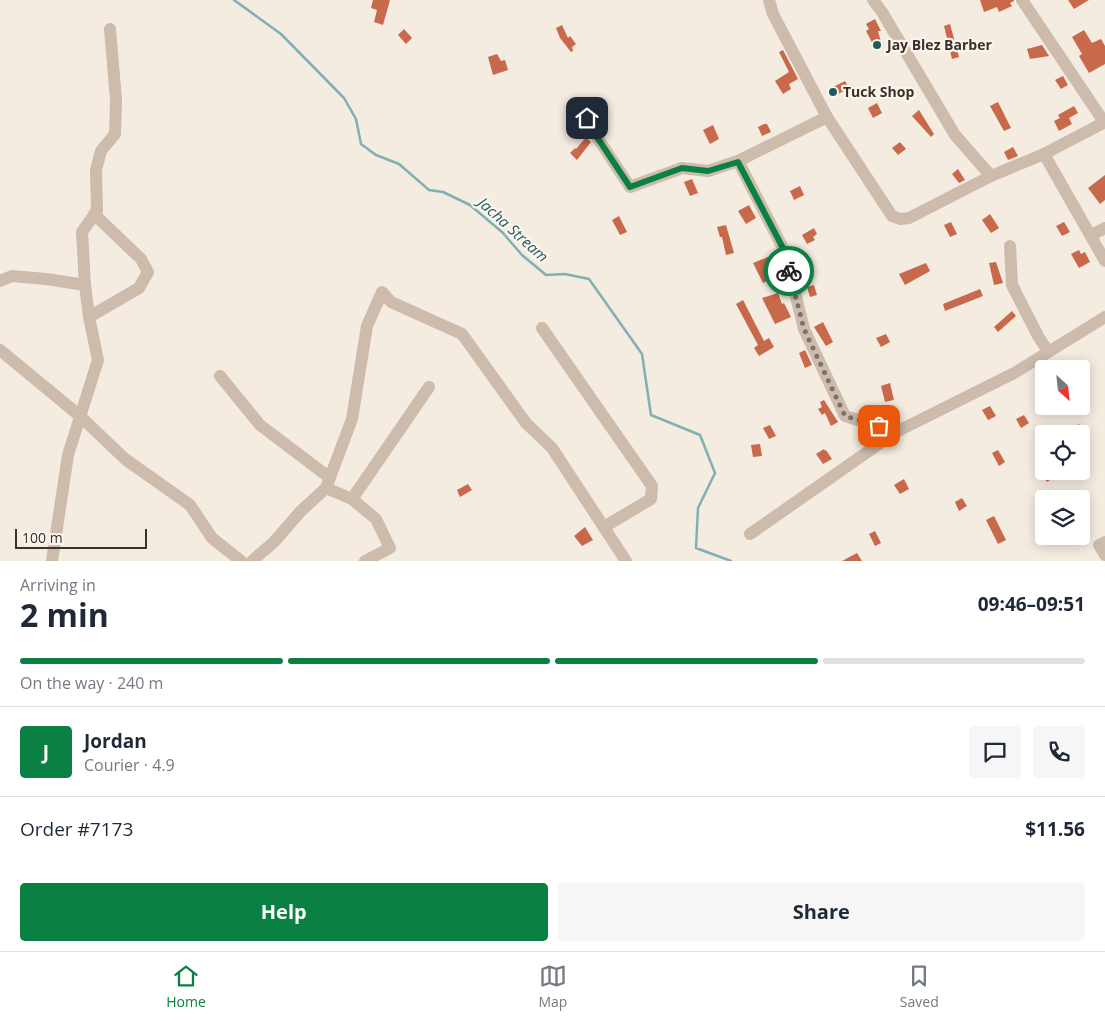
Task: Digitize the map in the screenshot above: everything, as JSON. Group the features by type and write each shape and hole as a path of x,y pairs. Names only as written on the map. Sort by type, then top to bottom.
{"street":[{"path":"769,0 773,14 827,117 892,216 900,219 909,218 991,176 1044,154 1105,122 1022,0"},
{"path":"873,0 956,135 991,176"},
{"path":"52,561 68,455 98,360 88,317 82,232 97,211 96,170 101,151 115,134 116,100 110,29"},
{"path":"587,118 593,131 630,187 682,168 708,171 738,162 827,117"},
{"path":"1044,154 1105,261"},
{"path":"738,162 785,252 804,329 845,416 896,432"},
{"path":"88,317 139,288 148,272 141,259 94,214"},
{"path":"1091,235 1105,228"},
{"path":"1010,246 1012,285 1048,352"},
{"path":"0,281 12,276 85,285"},
{"path":"252,561 274,542 328,483 352,419 367,326 382,292 391,302 462,334 526,423 552,448 626,561"},
{"path":"750,534 896,432 1016,372 1105,317"},
{"path":"542,328 652,486 651,499 604,527"},
{"path":"0,350 80,416 125,459 190,505 212,538 242,561"},
{"path":"220,376 260,425 328,483 352,498 376,520 390,548 365,561"},
{"path":"352,498 429,387"},
{"path":"1105,542 1099,545 1105,555"}],"building":[{"path":"373,0 390,0 383,25 374,22 377,10 371,8"},
{"path":"980,0 1014,1 1010,3 1012,6 999,12 997,7 984,12"},
{"path":"1068,0 1089,0 1074,9"},
{"path":"875,19 881,31 878,31 882,46 875,48 866,31 869,29 866,24"},
{"path":"950,24 959,57 952,59 944,26"},
{"path":"562,25 568,38 570,36 576,44 572,47 573,51 571,52 560,38 556,28"},
{"path":"404,29 412,38 406,44 398,35"},
{"path":"1084,30 1092,43 1101,39 1105,46 1105,64 1089,73 1079,56 1082,54 1072,37"},
{"path":"1042,45 1049,56 1030,59 1027,49"},
{"path":"783,50 798,79 789,84 791,89 783,94 775,81 789,72 779,52"},
{"path":"497,54 501,61 505,60 508,70 493,75 488,57"},
{"path":"1063,76 1068,85 1061,89 1055,80"},
{"path":"845,81 849,88 833,97 829,89"},
{"path":"998,102 1011,128 1004,131 990,106"},
{"path":"877,103 882,113 873,118 868,108"},
{"path":"1074,106 1078,113 1069,118 1072,124 1059,131 1054,121 1060,118 1058,115"},
{"path":"919,110 934,134 931,137 912,116"},
{"path":"767,124 771,132 762,136 758,127"},
{"path":"713,125 719,139 710,144 703,130"},
{"path":"586,137 591,142 577,160 570,153"},
{"path":"900,142 906,149 898,155 892,148"},
{"path":"1013,147 1018,156 1008,160 1004,152"},
{"path":"958,169 965,180 959,183 952,174"},
{"path":"1105,175 1105,200 1100,204 1088,188"},
{"path":"692,179 698,193 690,196 684,182"},
{"path":"800,186 804,195 794,200 790,191"},
{"path":"749,205 756,218 746,224 738,211"},
{"path":"990,214 999,228 991,233 982,220"},
{"path":"619,216 627,232 620,235 612,220"},
{"path":"951,222 957,234 950,237 944,225"},
{"path":"1064,222 1070,232 1062,236 1056,226"},
{"path":"726,225 734,253 726,255 722,237 720,237 717,227"},
{"path":"814,228 817,234 813,237 815,240 807,244 802,235"},
{"path":"1079,250 1081,254 1085,252 1090,262 1079,268 1071,254"},
{"path":"768,257 774,270 768,273 771,279 763,283 753,263"},
{"path":"996,262 1003,283 994,285 989,263"},
{"path":"926,263 930,271 905,285 899,274"},
{"path":"814,285 817,295 810,297 807,287"},
{"path":"980,289 983,296 945,311 943,304"},
{"path":"778,293 782,304 784,303 791,317 775,324 762,298"},
{"path":"743,300 764,341 769,338 774,347 759,356 754,348 758,345 736,304"},
{"path":"1012,311 1016,316 998,332 994,327"},
{"path":"823,322 833,342 826,346 814,327"},
{"path":"886,334 890,342 881,347 876,338"},
{"path":"805,350 812,365 805,368 799,353"},
{"path":"890,383 894,400 885,402 881,386"},
{"path":"824,400 838,422 831,426 825,413 822,415 818,409 822,407 820,402"},
{"path":"990,406 996,416 988,420 982,410"},
{"path":"1024,415 1029,423 1021,428 1016,419"},
{"path":"770,425 776,436 769,439 763,428"},
{"path":"760,444 762,456 753,457 751,445"},
{"path":"824,449 832,459 823,464 816,454"},
{"path":"998,450 1005,462 999,466 992,453"},
{"path":"904,479 909,489 900,494 894,485"},
{"path":"468,484 472,490 460,497 457,490"},
{"path":"962,498 967,506 959,511 955,502"},
{"path":"994,516 1006,540 998,544 986,520"},
{"path":"585,527 593,540 582,546 574,536"},
{"path":"875,531 881,543 875,546 869,534"},
{"path":"857,553 862,561 842,561"}],"waterway":[{"name":"Jacha Stream","path":"234,0 281,34 344,98 356,119 361,144 376,155 399,164 429,190 443,192 470,205 502,232 522,255 546,275 565,274 589,279 642,354 651,415 700,435 715,473 698,508 696,548 731,561"}],"way so far":[{"path":"789,271 804,329 845,416 879,426"}],"place":[{"name":"Jay Blez Barber","path":"877,45"},
{"name":"Tuck Shop","path":"833,92"}],"route":[{"path":"587,118 593,131 630,187 682,168 708,171 738,162 785,252 789,271"}]}
